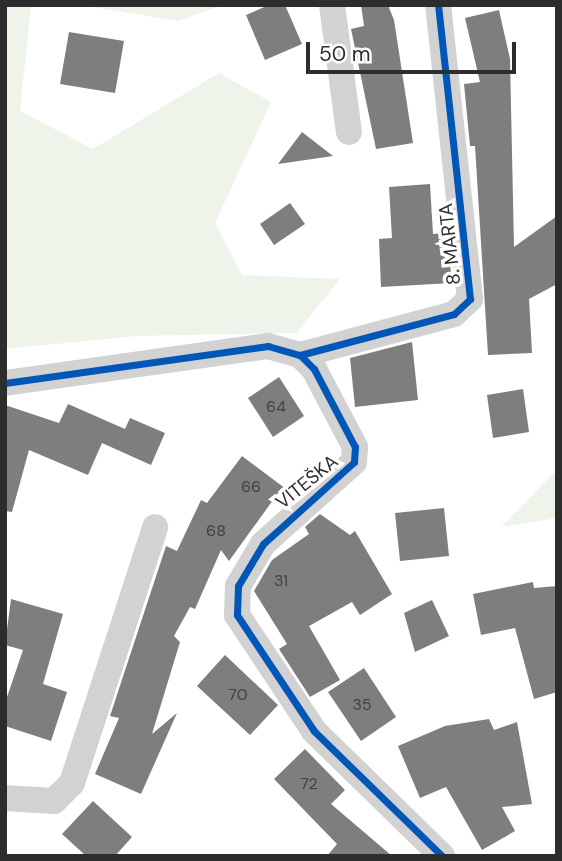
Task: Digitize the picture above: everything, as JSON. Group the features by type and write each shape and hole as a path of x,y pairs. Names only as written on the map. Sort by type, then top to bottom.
{"street":[{"path":"332,5 349,132"},
{"name":"8. MARTA","path":"300,355 454,314 470,299 438,5"},
{"path":"5,383 268,346 300,355"},
{"name":"VITEŠKA","path":"300,355 314,369 355,447 354,462 263,544 238,586 237,615 314,731 442,856"},
{"path":"5,798 43,803 62,795 72,783 90,719 155,527"}],"shaded area":[{"path":"5,5 31,5 20,111 93,149 219,73 271,102 215,223 242,275 340,279 296,333 136,336 5,349"},
{"path":"81,5 220,5 220,6 178,21"},
{"path":"557,470 557,518 501,527"}],"building":[{"path":"269,5 285,5 302,44 265,60 246,15"},
{"path":"361,5 388,5 394,20 413,143 376,149 351,29 364,26"},
{"path":"499,10 510,59 514,247 557,216 557,284 529,299 532,353 488,355 475,146 470,146 464,84 480,82 465,18"},
{"path":"69,32 124,41 115,93 60,84"},
{"path":"302,132 333,156 278,164"},
{"path":"430,184 433,234 447,233 452,283 381,287 379,239 392,238 389,187"},
{"path":"290,203 305,224 274,245 260,224"},
{"path":"412,342 418,400 355,407 350,358"},
{"path":"279,377 304,416 273,437 248,398"},
{"path":"523,389 529,432 493,438 487,395"},
{"path":"68,404 125,429 130,418 165,433 151,465 102,443 88,475 29,450 12,512 5,511 5,405 59,423"},
{"path":"242,456 294,495 288,500 281,489 229,561 221,550 195,609 190,607 174,636 180,642 152,734 177,713 141,794 95,774 119,718 110,716 166,546 177,551 201,500 207,503"},
{"path":"444,508 449,556 400,561 395,513"},
{"path":"320,514 350,535 355,531 392,594 360,615 352,602 309,626 340,680 310,697 279,649 287,644 254,591 272,560 309,534 305,527"},
{"path":"533,582 534,588 557,586 557,692 534,699 515,628 481,635 473,594"},
{"path":"11,599 63,614 43,684 67,692 51,741 5,726 5,703 23,650 5,645"},
{"path":"432,600 449,636 415,652 404,613"},
{"path":"225,655 278,705 250,735 197,686"},
{"path":"364,668 396,717 361,741 328,692"},
{"path":"489,719 494,730 517,722 532,804 502,807 515,831 482,850 446,787 420,798 398,746 445,726"},
{"path":"305,749 345,790 331,804 392,856 327,856 337,844 274,779"},
{"path":"93,801 132,837 115,856 86,856 62,834"}],"cycle path":[{"path":"300,355 454,314 470,299 438,5"},
{"path":"5,383 268,346 300,355 314,369 355,447 354,462 263,544 238,586 237,615 314,731 442,856"}]}
